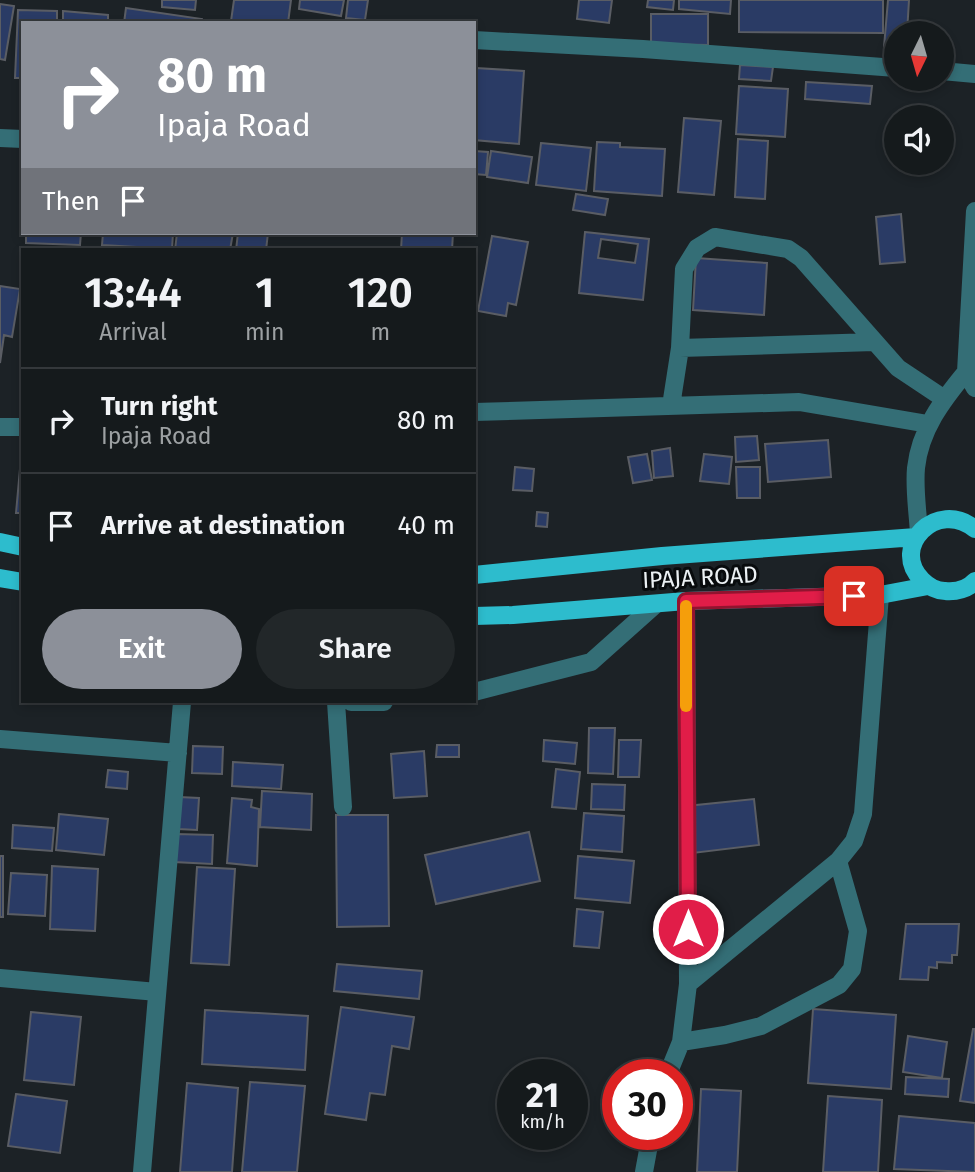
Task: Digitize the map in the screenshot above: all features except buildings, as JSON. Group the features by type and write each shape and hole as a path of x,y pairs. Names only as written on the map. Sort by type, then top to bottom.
{"main road":[{"path":"928,586 918,576 913,564 912,550 917,536 929,523 947,518 965,522 975,530"},
{"name":"IPAJA ROAD","path":"476,575 662,556 917,536"},
{"path":"0,542 21,547"},
{"path":"0,578 21,582"},
{"name":"IPAJA ROAD","path":"476,616 686,601 880,595 928,586 940,591 954,592 974,583"}],"street":[{"path":"476,40 643,49 884,67"},
{"path":"954,72 975,74"},
{"path":"0,138 21,139"},
{"path":"975,211 966,372 975,388"},
{"path":"671,406 680,348 684,269 697,247 715,237 788,249 801,258 898,368 943,398"},
{"path":"680,348 874,342"},
{"path":"917,536 916,468 928,424 943,398 966,372"},
{"path":"476,412 799,402 928,424"},
{"path":"0,427 21,426"},
{"path":"688,984 838,860 854,841 863,814 880,595"},
{"path":"674,1059 681,1042 688,984 686,601"},
{"path":"476,691 591,662 656,604"},
{"path":"142,1172 182,703"},
{"path":"336,703 343,807"},
{"path":"0,738 178,753"},
{"path":"681,1042 761,1026 839,985 852,969 858,931 838,860"},
{"path":"0,978 157,992"},
{"path":"644,1172 648,1150"}],"slow traffic":[{"path":"686,606 686,706"}],"route":[{"path":"688,929 686,601 854,596"}]}
